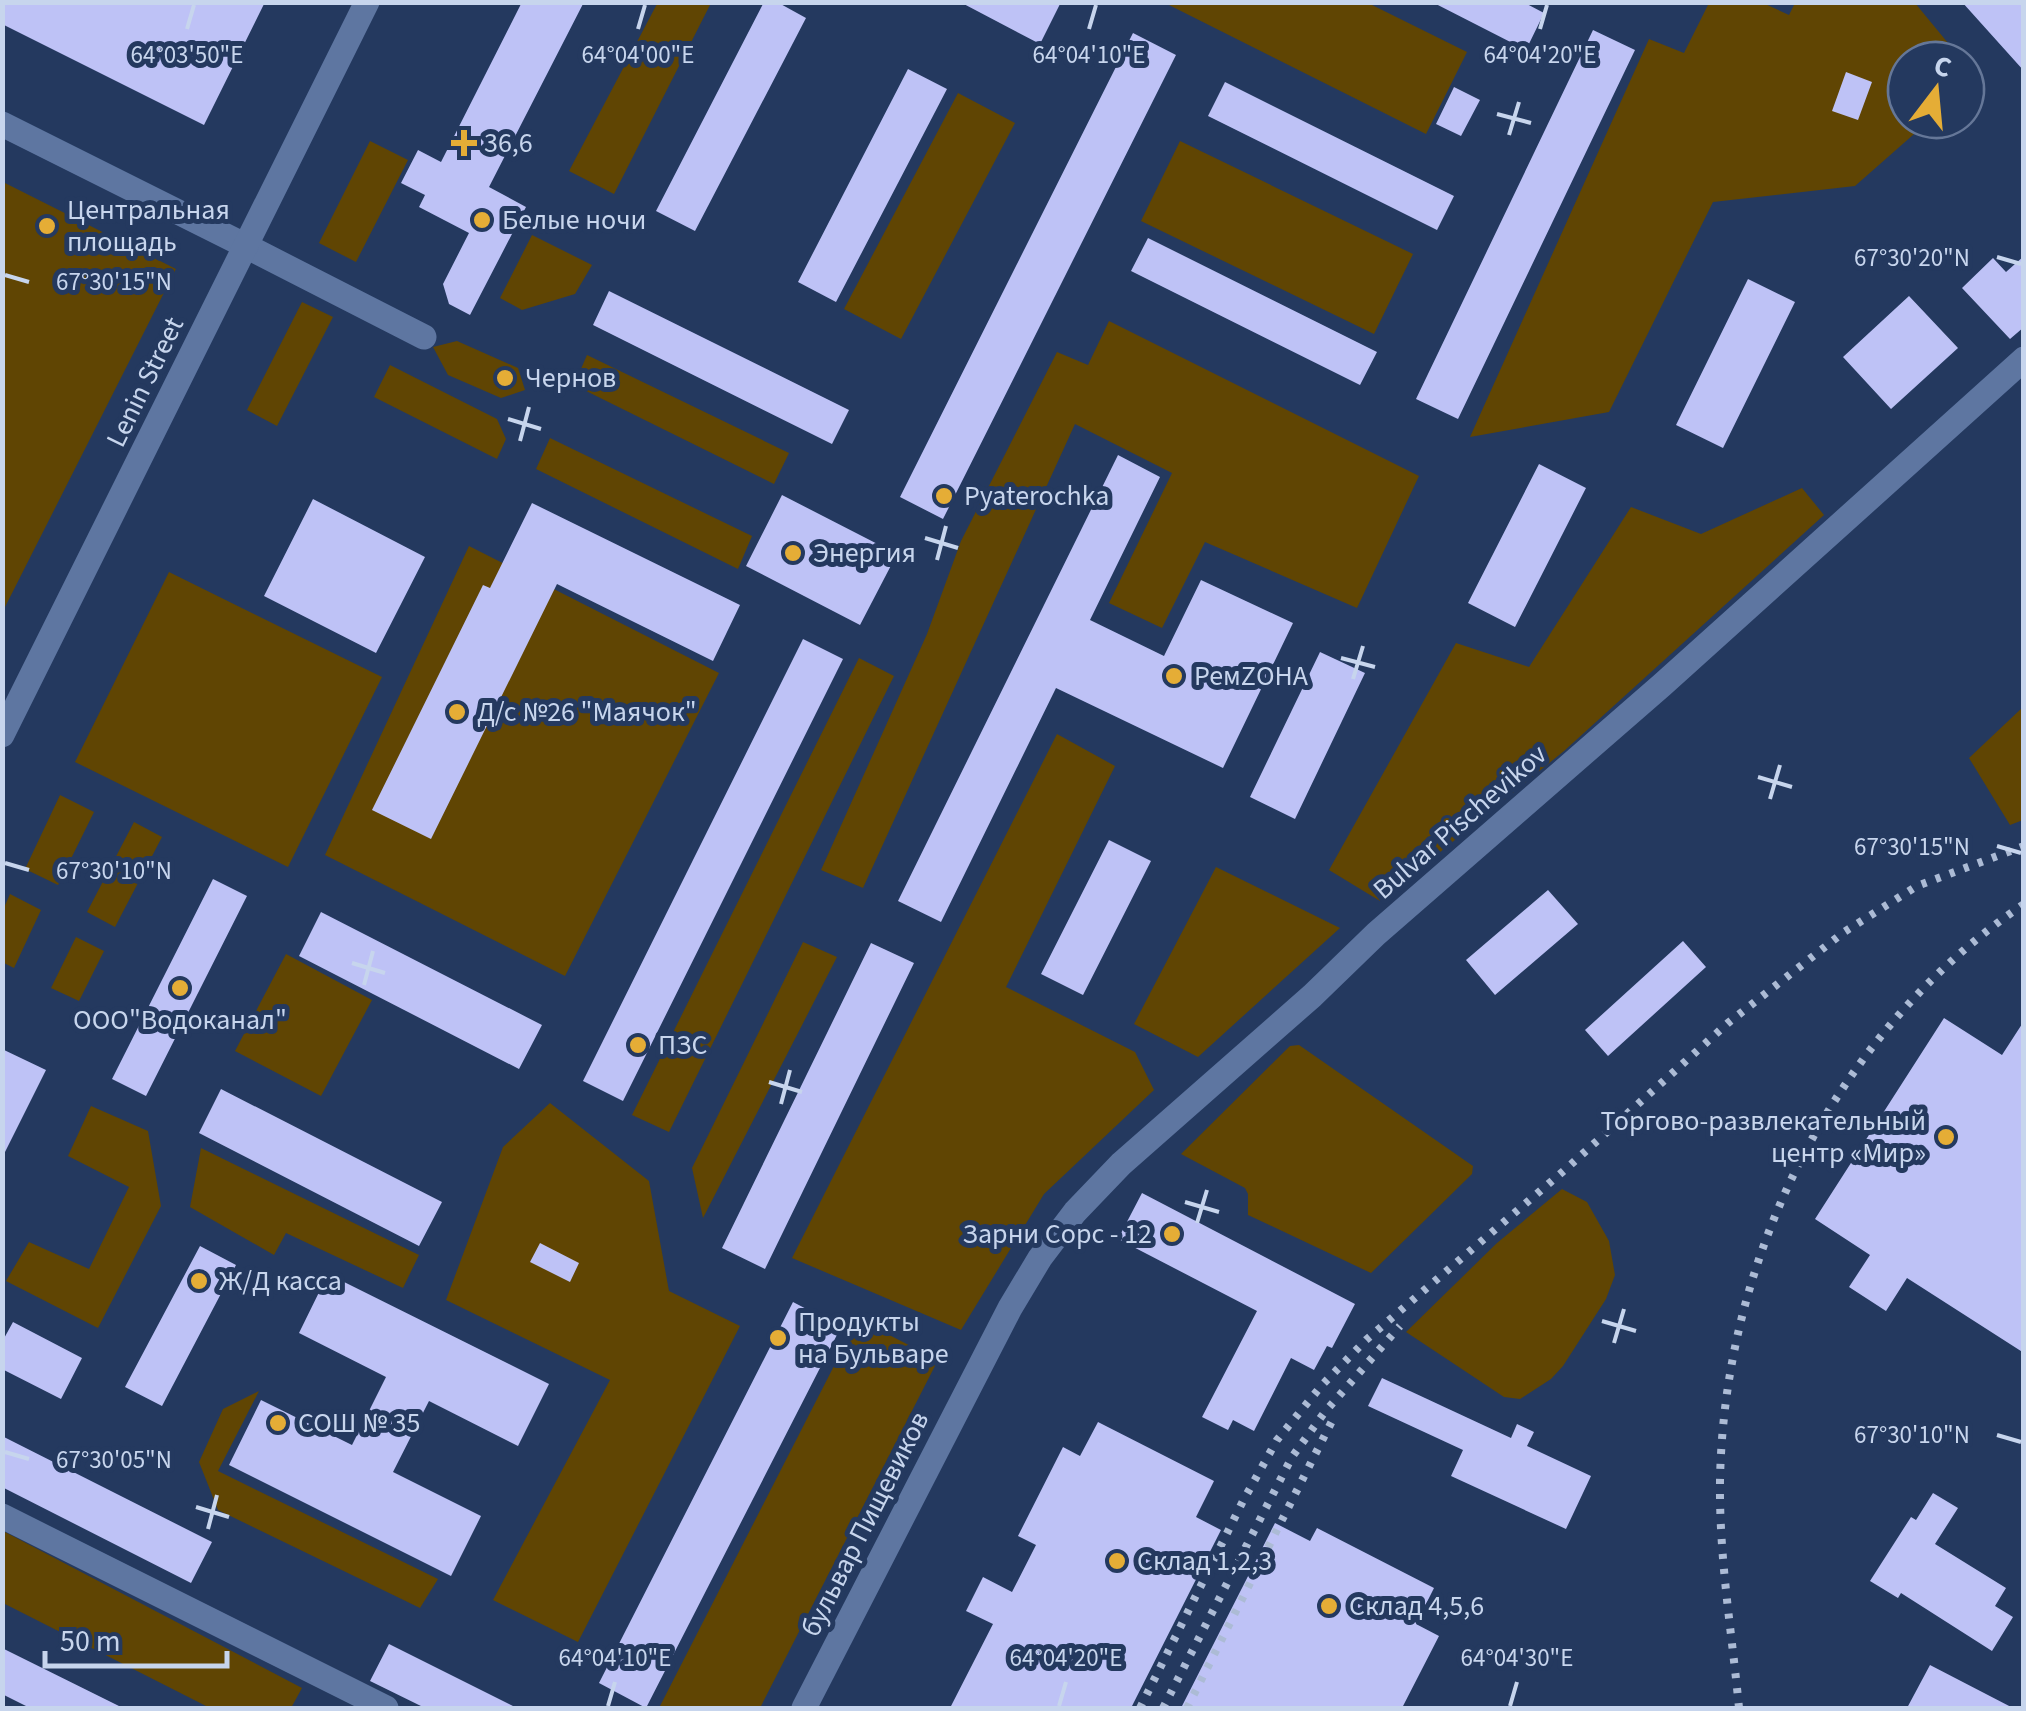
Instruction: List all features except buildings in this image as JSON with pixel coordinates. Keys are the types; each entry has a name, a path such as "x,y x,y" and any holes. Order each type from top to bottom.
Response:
{"main road":[{"name":"Lenin Street","path":"2,735 367,2"},
{"path":"2,124 424,337"},
{"name":"бульвар Пищевиков","path":"804,1708 1010,1308 1074,1212 1376,934 1575,762 2024,359"},
{"path":"2,1516 386,1708"}],"shaded area":[{"path":"658,2 711,3 614,194 569,171"},
{"path":"1165,3 1368,3 1467,52 1426,134"},
{"path":"1709,3 1763,3 1789,15 1795,3 1915,3 1946,40 1886,40 1886,140 1907,140 1855,186 1713,202 1609,412 1470,437 1649,39 1684,53"},
{"path":"958,93 1015,123 901,339 844,309"},
{"path":"370,141 408,160 356,262 319,243"},
{"path":"1180,141 1413,254 1374,334 1141,221"},
{"path":"3,182 176,269 3,611"},
{"path":"532,235 592,265 575,294 522,310 500,298"},
{"path":"302,302 333,317 277,426 247,410"},
{"path":"1109,321 1419,476 1357,608 1205,542 1162,628 1109,603 1172,473 1075,424 863,888 821,870 927,634 961,541 1057,352 1088,365"},
{"path":"457,341 518,368 525,390 501,398 448,375 433,347"},
{"path":"587,355 789,453 774,484 574,385"},
{"path":"390,365 497,419 506,439 497,459 374,397"},
{"path":"550,438 752,536 738,569 536,469"},
{"path":"1802,488 1824,515 1564,751 1380,901 1329,870 1456,643 1529,667 1631,507 1701,534"},
{"path":"469,546 719,673 565,976 325,855"},
{"path":"169,572 382,677 288,867 75,762"},
{"path":"859,658 894,676 669,1132 632,1115"},
{"path":"2023,707 2023,820 2010,825 1969,758"},
{"path":"1057,734 1115,766 1006,987 1135,1052 1154,1090 1044,1194 961,1330 792,1258"},
{"path":"60,795 94,812 58,885 25,869"},
{"path":"134,822 162,837 115,927 87,912"},
{"path":"1216,867 1340,928 1198,1057 1134,1024"},
{"path":"10,894 41,910 14,968 2,962 3,910"},
{"path":"76,937 104,951 79,1001 51,988"},
{"path":"803,942 837,957 703,1218 692,1168"},
{"path":"286,954 372,1000 321,1096 235,1051"},
{"path":"1299,1045 1473,1166 1472,1174 1371,1273 1248,1215 1245,1188 1181,1154 1290,1046"},
{"path":"550,1103 649,1181 669,1291 740,1326 578,1642 493,1600 610,1380 446,1300 503,1147"},
{"path":"91,1106 148,1131 161,1206 98,1328 6,1281 29,1242 89,1269 129,1187 68,1156"},
{"path":"201,1148 419,1255 403,1288 286,1233 274,1255 190,1207"},
{"path":"1562,1189 1587,1202 1609,1241 1615,1275 1606,1299 1563,1366 1551,1379 1520,1399 1504,1397 1406,1332 1497,1243"},
{"path":"858,1319 938,1360 760,1708 659,1708"},
{"path":"259,1391 218,1471 438,1579 420,1608 218,1510 199,1462 223,1409"},
{"path":"3,1531 302,1688 291,1708 210,1708 3,1603"}],"railway":[{"path":"1140,1708 1277,1440 1366,1340 1567,1168 1728,1023 1844,932 1917,886 2024,846"},
{"path":"1739,1708 1724,1567 1720,1481 1726,1397 1743,1314 1768,1233 1803,1156 1846,1083 1898,1016 1957,956 2024,904"},
{"path":"1163,1708 1292,1457 1324,1413 1400,1326"},
{"path":"1187,1708 1332,1421"}],"place":[{"name":"36,6","path":"464,143"},
{"name":"Белые ночи","path":"482,220"},
{"name":"Центральная площадь","path":"47,226"},
{"name":"Чернов","path":"505,378"},
{"name":"Pyaterochka","path":"944,496"},
{"name":"Энергия","path":"793,553"},
{"name":"РемZОНА","path":"1174,676"},
{"name":"Д/с №26 \"Маячок\"","path":"457,712"},
{"name":"ООО\"Водоканал\"","path":"180,988"},
{"name":"ПЗС","path":"638,1045"},
{"name":"Торгово-развлекательный центр «Мир»","path":"1946,1137"},
{"name":"Зарни Сорс - 12","path":"1172,1234"},
{"name":"Ж/Д касса","path":"199,1281"},
{"name":"Продукты на Бульваре","path":"778,1338"},
{"name":"СОШ № 35","path":"278,1423"},
{"name":"Склад 1,2,3","path":"1117,1561"},
{"name":"Склад 4,5,6","path":"1329,1606"}]}
